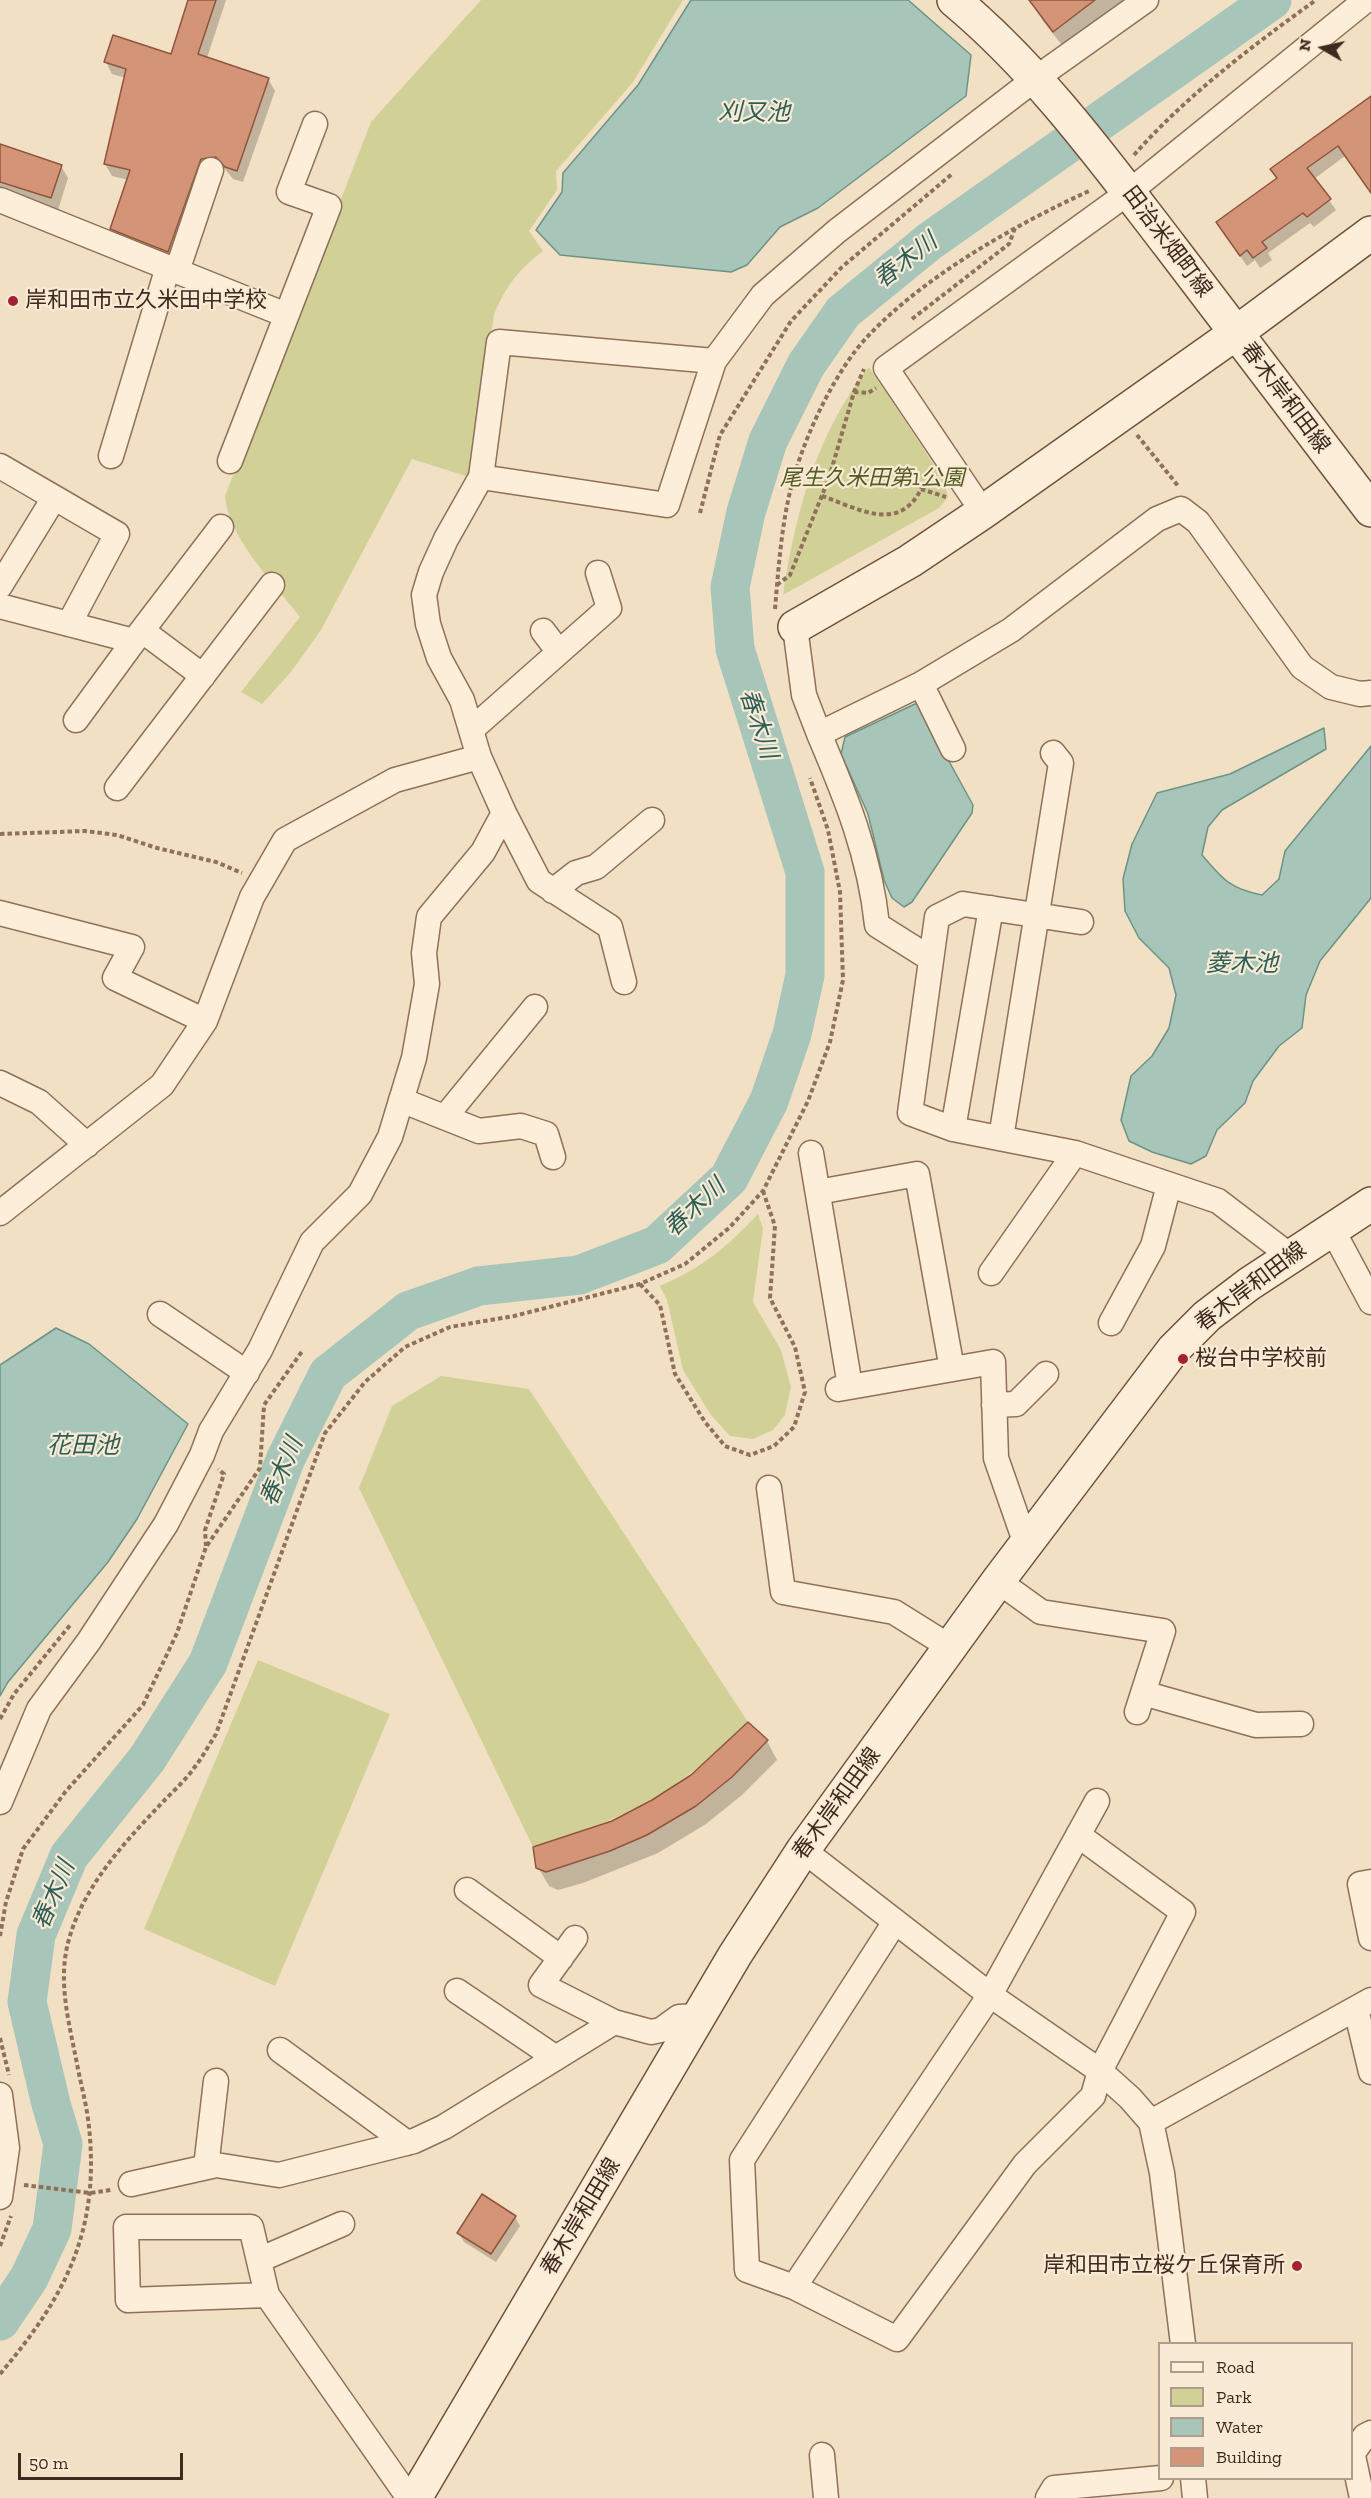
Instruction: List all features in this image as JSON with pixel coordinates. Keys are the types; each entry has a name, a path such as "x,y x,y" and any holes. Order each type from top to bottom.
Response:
{"main road":[{"path":"954,0 983,24 1035,79"},
{"name":"田治米畑町線","path":"1035,79 1098,152 1236,333"},
{"name":"春木岸和田線","path":"1371,233 1236,333 1371,510"},
{"path":"795,627 910,561 1122,415 1236,333"},
{"name":"春木岸和田線","path":"415,2498 698,2016 803,1850 998,1581 1173,1350 1208,1316 1289,1255 1371,1204"}],"street":[{"path":"481,477 667,505 714,361 763,295 837,231 1035,79 1146,0"},
{"path":"983,512 886,368 1129,192 1366,0"},
{"path":"230,462 329,206 289,192 315,124"},
{"path":"111,456 172,269 211,170"},
{"path":"0,200 286,315"},
{"path":"624,982 610,927 539,881 504,813 479,757 462,700 439,658 428,624 424,595 431,572 446,539 481,477 499,342 714,361"},
{"path":"0,466 117,534 69,624"},
{"path":"0,586 54,498"},
{"path":"819,734 921,684 1011,630 1157,519 1181,508 1198,522 1302,667 1331,687 1360,694 1371,693"},
{"path":"76,720 221,527"},
{"path":"471,730 609,608 598,573"},
{"path":"117,788 272,585"},
{"path":"0,606 69,624 139,636 203,676"},
{"path":"795,627 804,695 858,827 869,870 877,925 931,959"},
{"path":"543,631 559,652"},
{"path":"921,684 953,749"},
{"path":"1001,1138 1061,763 1053,753"},
{"path":"0,1213 162,1085 205,1021 252,897 285,840 395,780 479,757"},
{"path":"0,1802 39,1709 89,1641 166,1524 202,1455 211,1431 246,1373 312,1242 360,1194 390,1137 414,1058 427,984 424,953 429,917 483,852 504,813"},
{"path":"553,891 576,873 596,867 652,820"},
{"path":"1081,922 963,904 937,917 910,1113 953,1129 1075,1153 1218,1201 1289,1255"},
{"path":"953,1129 991,908"},
{"path":"0,913 132,947 116,978 205,1021"},
{"path":"445,1117 535,1007"},
{"path":"0,1083 39,1102 87,1145"},
{"path":"401,1100 479,1131 521,1126 546,1134 553,1157"},
{"path":"811,1153 844,1388 993,1362 996,1458 1026,1545"},
{"path":"991,1273 1075,1153"},
{"path":"818,1192 917,1174 952,1369"},
{"path":"1111,1323 1153,1246 1169,1185"},
{"path":"1332,1229 1371,1302"},
{"path":"160,1314 246,1373"},
{"path":"994,1405 1016,1404 1046,1374"},
{"path":"770,1488 783,1592 894,1612 950,1647"},
{"path":"998,1581 1041,1612 1163,1632 1140,1702 1256,1725 1301,1724"},
{"path":"794,2287 990,1995 1097,1801"},
{"path":"895,1922 742,2160 747,2270 794,2287 897,2339 1025,2164 1093,2096 1100,2071 1183,1912 1078,1836"},
{"path":"803,1850 990,1995 1100,2071 1130,2098 1151,2122 1162,2173 1183,2342"},
{"path":"1371,1882 1360,1884 1371,1938"},
{"path":"467,1890 561,1958"},
{"path":"575,1938 541,1985 614,2022 651,2032 661,2030 679,2017 698,2016"},
{"path":"457,1991 556,2058"},
{"path":"1151,2122 1364,2005 1371,2072"},
{"path":"130,2184 216,2165 279,2175 407,2143 444,2127 614,2022"},
{"path":"279,2050 407,2143"},
{"path":"206,2167 216,2081"},
{"path":"0,2095 7,2148 0,2197"},
{"path":"258,2260 342,2224"},
{"path":"267,2295 128,2300 126,2227 251,2227 267,2295 409,2498"},
{"path":"1353,2452 1365,2436 1371,2433"},
{"path":"822,2455 826,2498"},
{"path":"1353,2458 1362,2498"},
{"path":"1048,2498 1054,2488 1158,2478"},
{"path":"1193,2480 1196,2498"}],"path":[{"path":"700,513 720,435 791,321 842,267 958,169"},
{"path":"1122,415 1180,489 1181,508"},
{"path":"822,496 873,514 887,516 907,508 921,489 983,512"},
{"path":"0,834 85,831 117,835 157,849 216,862 261,880"},
{"path":"0,2374 47,2314 70,2271 84,2233 90,2193 89,2125 65,2003 63,1974 69,1938 82,1905 102,1872 132,1835 194,1769 216,1734 326,1433 365,1382 405,1347 450,1327 514,1316 640,1284 685,1264 729,1228 763,1191 808,1101 830,1042 843,980"},
{"path":"640,1284 660,1305 675,1374 705,1422 725,1446 750,1455 774,1446 794,1426 805,1392 795,1347 770,1298 775,1226 763,1191"},
{"path":"0,1936 6,1902 23,1849 66,1791 143,1705 177,1633 206,1547 260,1468 264,1405 303,1350"},
{"path":"0,1719 14,1694 73,1620"},
{"path":"25,2185 90,2193"}],"green space":[{"path":"481,0 683,0 633,82 556,171 557,190 529,231 543,251 514,279 494,315 469,477 412,459 321,630 291,672 262,704 241,692 300,617 243,544 228,512 225,496 371,122"},
{"name":"尾生久米田第1公園","path":"869,367 944,480 948,497 939,508 783,595 794,534 811,475 835,419"},
{"path":"758,1214 763,1228 753,1302 781,1350 791,1387 785,1415 773,1430 753,1439 730,1436 711,1415 683,1370 667,1300 660,1286 689,1272 713,1256 736,1237"},
{"path":"441,1376 529,1389 748,1722 699,1767 650,1800 596,1826 533,1847 359,1488 392,1406"},
{"path":"258,1660 390,1714 275,1986 144,1929"}],"water":[{"name":"刈又池","path":"691,0 908,0 971,55 966,96 818,208 780,227 747,265 731,272 560,255 536,230 562,192 563,173 638,85"},
{"path":"917,703 973,805 972,813 912,902 904,907 892,898 884,880 868,814 841,754 845,737"},
{"name":"菱木池","path":"1324,728 1326,749 1222,810 1208,827 1202,855 1228,882 1242,890 1262,895 1279,879 1285,851 1371,746 1371,898 1320,961 1306,995 1302,1028 1279,1046 1253,1081 1245,1103 1217,1130 1206,1156 1191,1164 1152,1152 1129,1141 1121,1120 1131,1076 1152,1056 1169,1028 1176,995 1169,968 1139,938 1125,911 1123,879 1132,844 1157,793 1230,774"},
{"name":"花田池","path":"56,1328 89,1344 188,1424 137,1519 108,1562 8,1682 0,1696 0,1365"}],"building":[{"path":"188,0 216,0 198,54 269,78 237,171 225,167 216,157 201,159 168,252 110,229 130,170 104,164 126,69 104,62 113,35 171,54"},
{"path":"1029,0 1095,0 1053,32"},
{"path":"1371,96 1371,193 1338,146 1307,168 1331,199 1307,217 1303,213 1262,242 1267,248 1253,258 1247,250 1240,256 1216,222 1277,178 1270,169"},
{"path":"0,144 62,165 51,198 0,182"},
{"path":"748,1722 768,1740 732,1777 696,1806 647,1835 610,1851 546,1872 536,1868 533,1847 612,1821 652,1800 691,1775"},
{"path":"482,2194 516,2216 491,2254 457,2233"}],"waterway":[{"name":"春木川","path":"0,2321 29,2278 52,2229 63,2144 51,2104 27,2002 36,1935 69,1856 147,1759 208,1663 286,1458 328,1374 408,1311 479,1286 579,1275 657,1245 729,1178 769,1101 792,1034 805,975 805,872 735,649 730,587 746,512 768,441 806,365 843,312 930,241 1272,0"}],"place":[{"name":"岸和田市立久米田中学校","path":"13,301"},
{"name":"桜台中学校前","path":"1183,1359"},
{"name":"岸和田市立桜ケ丘保育所","path":"1297,2266"}]}
